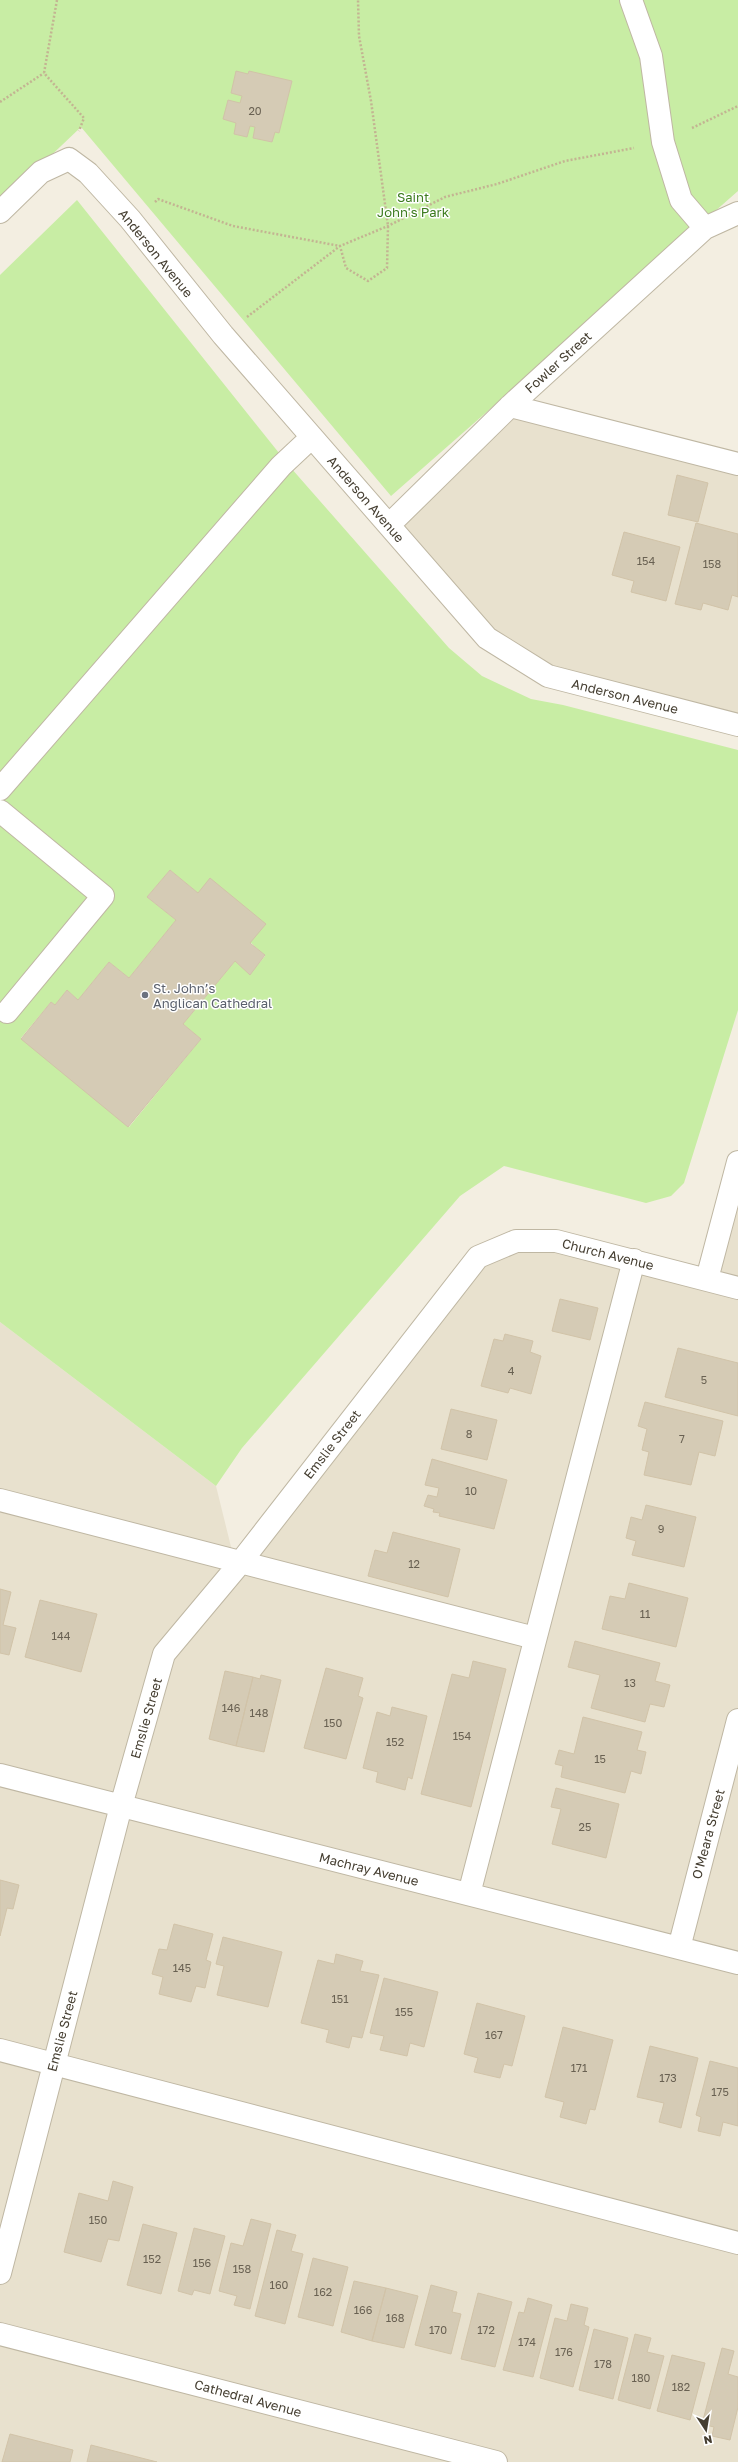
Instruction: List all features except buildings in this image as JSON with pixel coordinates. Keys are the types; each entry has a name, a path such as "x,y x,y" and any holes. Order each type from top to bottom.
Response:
{"street":[{"path":"631,0 651,56 664,142 681,200 705,228"},
{"path":"0,212 41,172 69,160"},
{"name":"Anderson Avenue","path":"69,160 88,173 130,219 223,336 487,638 548,676 738,725"},
{"name":"Fowler Street","path":"389,525 510,406 705,228 738,213"},
{"path":"510,406 738,464"},
{"path":"0,789 281,466 312,437"},
{"path":"0,811 103,896 7,1012"},
{"path":"707,1279 738,1162"},
{"name":"Church Avenue","path":"478,1257 516,1241 556,1241 738,1288"},
{"name":"Emslie Street","path":"0,2273 121,1806 164,1654 241,1561 478,1257"},
{"path":"469,1894 634,1260"},
{"path":"0,1500 535,1638"},
{"name":"O'Meara Street","path":"679,1948 738,1720"},
{"name":"Machray Avenue","path":"0,1775 738,1963"},
{"path":"0,2050 738,2243"},
{"name":"Cathedral Avenue","path":"0,2334 496,2462"}],"path":[{"path":"0,102 44,73 57,0"},
{"path":"340,246 346,268 368,282 387,268 388,226 372,101 359,36 358,0"},
{"path":"44,73 84,118 69,160"},
{"path":"223,336 340,246 388,226 446,198 497,184 565,161 664,142 737,107"},
{"path":"130,219 158,200 233,226 340,246"}],"shaded area":[{"path":"510,406 738,466 738,725 548,676 487,638 389,525"},
{"path":"738,1162 738,2462 0,2462 0,1322 216,1486 236,1567 478,1257 516,1241 707,1279"}],"green space":[{"name":"Saint John's Park","path":"0,0 738,0 738,191 391,496 81,127 0,204"},
{"path":"77,200 291,468 449,648 482,676 531,699 563,705 738,750 738,1010 684,1183 671,1196 646,1203 504,1166 460,1196 242,1448 216,1486 0,1322 0,275","holes":["170,870 198,893 265,956 250,974 235,961 183,1024 201,1039 129,1127 21,1038 51,1002 55,1005 67,990 78,1000 109,962 129,978 176,920 147,897"]}],"place":[{"name":"St. John’s Anglican Cathedral","path":"145,995"}]}
